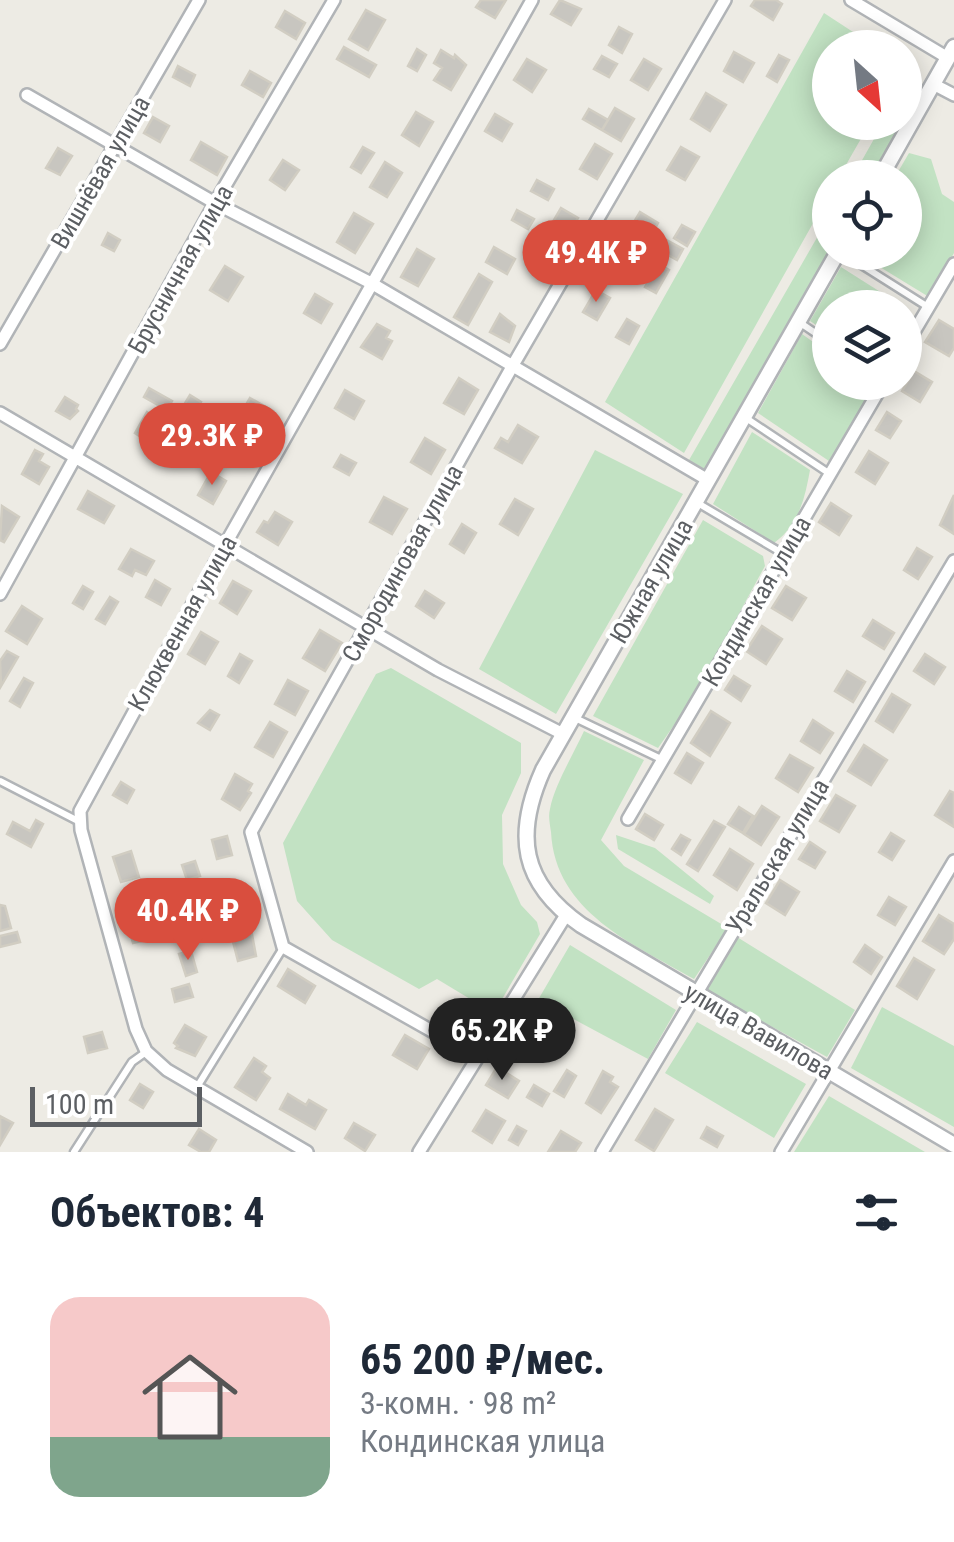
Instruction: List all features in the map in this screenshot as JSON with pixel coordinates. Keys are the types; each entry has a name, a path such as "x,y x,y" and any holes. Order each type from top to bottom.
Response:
{"street":[{"name":"Вишнёвая улица","path":"0,344 199,0"},
{"name":"Брусничная улица","path":"0,594 215,203 334,0"},
{"name":"Клюквенная улица","path":"80,822 82,802 532,0"},
{"name":"Смородиновая улица","path":"283,947 250,832 513,365 725,0"},
{"path":"851,0 951,53 890,160"},
{"path":"933,84 954,95"},
{"path":"27,95 215,203 371,283 708,480"},
{"path":"922,317 954,264"},
{"name":"Южная улица","path":"566,914 538,882 526,842 528,809 534,791 572,717 829,270"},
{"name":"Кондинская улица","path":"628,819 873,400"},
{"path":"0,412 438,670 563,734"},
{"name":"Уральская улица","path":"602,1152 954,562"},
{"path":"80,822 136,1029 146,1051 167,1070 307,1152"},
{"path":"781,1152 954,860"},
{"path":"419,1152 566,914"},
{"name":"улица Вавилова","path":"566,914 694,995 954,1146"},
{"path":"283,947 476,1056"}],"lane":[{"path":"869,270 928,307"},
{"path":"799,322 812,331"},
{"path":"745,417 830,474"},
{"path":"696,502 783,554"},
{"path":"572,717 662,760"},
{"path":"0,781 80,822"},
{"path":"197,1088 283,947"},
{"path":"74,1152 132,1062 146,1051"}],"green space":[{"path":"824,13 850,30 814,30"},
{"path":"812,34 812,140 860,140 849,160 812,160 812,225 684,453 605,402"},
{"path":"873,140 894,140 882,160 862,160"},
{"path":"909,153 931,159 942,194 954,202 954,253 929,297 885,270 922,270 922,160 905,160"},
{"path":"812,246 812,270 820,270 706,470 689,460"},
{"path":"839,270 846,270 877,290 828,290"},
{"path":"802,334 812,341 812,400 867,400 829,461 758,413"},
{"path":"752,432 810,470 795,519 774,543 713,504"},
{"path":"595,450 683,494 556,714 479,669"},
{"path":"703,520 763,556 765,566 693,698 658,748 593,716"},
{"path":"391,668 521,743 521,773 502,815 503,864 521,905 537,922 540,934 498,1006 490,1011 437,979 419,989 332,940 297,901 283,843 376,674"},
{"path":"584,731 644,760 601,840 624,866 728,928 694,979 601,922 566,884 556,860 550,809"},
{"path":"616,835 655,848 714,896 710,904 618,849"},
{"path":"737,937 855,1010 827,1057 705,990"},
{"path":"570,945 676,1010 648,1059 538,1000"},
{"path":"882,1007 954,1046 954,1127 851,1068"},
{"path":"697,1022 806,1084 774,1138 665,1073"},
{"path":"829,1096 925,1152 794,1152"}],"building":[{"path":"481,0 506,0 495,18 476,7"},
{"path":"560,0 581,9 571,25 551,14"},
{"path":"755,0 776,0 782,4 773,20 751,6"},
{"path":"366,10 385,20 368,50 349,39"},
{"path":"285,11 305,23 296,39 276,27"},
{"path":"619,27 632,34 622,53 609,45"},
{"path":"344,47 376,65 369,77 337,59"},
{"path":"417,49 426,55 417,71 408,66"},
{"path":"441,50 466,65 451,90 434,80 442,68 434,63"},
{"path":"734,52 754,63 743,82 724,71"},
{"path":"779,55 789,60 777,82 767,76"},
{"path":"602,56 617,64 609,77 594,69"},
{"path":"527,59 546,70 532,92 514,80"},
{"path":"644,59 661,69 648,90 631,80"},
{"path":"178,66 195,75 190,86 173,77"},
{"path":"250,71 271,83 263,97 242,85"},
{"path":"706,93 726,105 710,131 691,119"},
{"path":"615,108 634,119 621,141 602,130"},
{"path":"589,109 608,120 602,130 583,119"},
{"path":"416,112 433,122 419,146 402,135"},
{"path":"495,114 512,124 502,141 485,131"},
{"path":"153,117 169,126 160,142 144,133"},
{"path":"201,142 227,157 217,175 191,160"},
{"path":"595,144 612,154 597,179 580,169"},
{"path":"363,147 374,153 361,173 351,167"},
{"path":"681,147 699,157 685,180 667,170"},
{"path":"58,148 72,156 60,175 46,168"},
{"path":"283,160 299,170 285,190 270,180"},
{"path":"385,162 402,173 387,197 370,187"},
{"path":"537,180 554,189 548,200 531,191"},
{"path":"561,208 578,218 564,242 547,232"},
{"path":"517,210 534,219 528,229 512,220"},
{"path":"640,212 658,223 653,232 634,222"},
{"path":"354,213 373,224 355,253 337,242"},
{"path":"682,225 695,232 687,246 674,238"},
{"path":"108,233 120,240 114,251 102,245"},
{"path":"661,237 683,249 677,260 656,248"},
{"path":"623,246 645,258 632,280 607,266"},
{"path":"494,247 515,259 507,274 486,262"},
{"path":"417,249 434,259 418,286 401,277"},
{"path":"659,264 669,270 656,293 645,287"},
{"path":"225,266 243,277 228,301 210,290"},
{"path":"479,274 492,282 468,325 454,317"},
{"path":"596,290 610,298 597,320 583,312"},
{"path":"315,294 332,304 321,323 304,313"},
{"path":"500,314 515,326 509,342 490,332"},
{"path":"627,319 639,326 629,344 616,337"},
{"path":"939,320 954,329 954,348 949,356 925,342"},
{"path":"377,324 390,331 386,338 392,341 382,359 361,347"},
{"path":"922,376 932,382 922,399"},
{"path":"459,378 478,390 464,414 444,403"},
{"path":"149,388 172,401 167,410 144,397"},
{"path":"345,390 364,401 354,419 335,408"},
{"path":"190,395 201,402 188,424 173,415"},
{"path":"65,397 78,405 70,419 56,411"},
{"path":"250,398 273,411 259,435 236,422"},
{"path":"147,412 160,420 147,441 135,433"},
{"path":"887,412 901,421 890,438 876,430"},
{"path":"518,425 538,437 522,463 495,448 501,438 508,442"},
{"path":"425,438 445,450 431,474 411,462"},
{"path":"35,450 43,454 39,461 49,467 39,484 22,474"},
{"path":"869,451 888,463 875,484 856,472"},
{"path":"341,455 356,463 349,475 334,467"},
{"path":"211,472 226,481 213,504 198,495"},
{"path":"88,491 114,506 104,523 78,509"},
{"path":"954,495 954,534 940,525"},
{"path":"384,497 407,509 392,534 370,522"},
{"path":"515,499 533,509 518,535 500,524"},
{"path":"831,503 851,516 839,535 819,522"},
{"path":"2,506 19,517 4,542 0,540"},
{"path":"275,512 292,522 278,545 257,532"},
{"path":"462,524 476,533 464,553 450,544"},
{"path":"917,548 932,557 918,579 904,570"},
{"path":"131,549 154,561 146,575 135,570 132,576 119,569"},
{"path":"155,580 170,589 161,605 146,597"},
{"path":"233,581 251,591 237,614 220,603"},
{"path":"83,586 93,592 83,609 73,603"},
{"path":"786,586 806,598 792,620 772,608"},
{"path":"425,591 444,603 434,618 416,606"},
{"path":"110,597 118,602 105,624 96,619"},
{"path":"22,606 42,619 27,644 6,631"},
{"path":"873,620 894,633 884,649 863,636"},
{"path":"762,626 782,639 766,664 746,651"},
{"path":"320,630 342,643 325,671 303,658"},
{"path":"201,632 218,642 205,664 188,654"},
{"path":"7,651 18,657 1,686 0,661"},
{"path":"240,654 252,661 239,683 228,676"},
{"path":"925,654 945,667 934,684 914,671"},
{"path":"847,671 865,682 853,702 835,691"},
{"path":"734,676 750,686 741,701 725,690"},
{"path":"24,678 33,683 20,707 10,701"},
{"path":"288,680 308,691 295,715 275,704"},
{"path":"892,694 910,705 893,732 876,721"},
{"path":"210,710 219,715 210,730 198,723"},
{"path":"711,711 730,723 710,756 691,743"},
{"path":"813,720 833,733 820,753 801,741"},
{"path":"270,722 287,732 273,757 255,747"},
{"path":"864,745 887,760 871,785 848,771"},
{"path":"687,753 703,763 691,783 675,773"},
{"path":"790,755 813,768 798,792 776,778"},
{"path":"235,774 252,784 240,810 222,799"},
{"path":"121,782 134,790 127,803 113,795"},
{"path":"950,791 954,793 954,827 935,815"},
{"path":"836,795 855,806 839,832 820,821"},
{"path":"762,806 779,817 761,845 744,834"},
{"path":"739,807 753,816 743,833 728,824"},
{"path":"645,814 663,825 654,840 636,829"},
{"path":"36,820 43,824 31,847 7,834 13,822 30,831"},
{"path":"714,821 725,827 698,871 687,864"},
{"path":"891,833 904,841 892,860 879,852"},
{"path":"681,835 690,840 681,855 672,849"},
{"path":"227,836 232,855 217,859 212,840"},
{"path":"810,842 825,852 815,868 799,859"},
{"path":"730,849 753,864 737,890 714,875"},
{"path":"131,851 139,877 121,882 113,857"},
{"path":"195,861 200,876 187,880 182,865"},
{"path":"780,880 799,892 785,915 766,903"},
{"path":"245,884 251,905 235,910 228,889"},
{"path":"175,887 179,901 169,904 165,890"},
{"path":"889,897 906,907 895,925 878,915"},
{"path":"0,905 5,906 11,928 0,931"},
{"path":"141,907 150,939 133,943 124,911"},
{"path":"939,915 954,924 954,939 944,954 923,941"},
{"path":"251,929 256,956 238,961 231,934"},
{"path":"17,932 20,942 0,947 0,936"},
{"path":"865,945 882,957 871,974 854,962"},
{"path":"191,951 197,972 186,976 179,954"},
{"path":"914,958 934,970 917,999 897,986"},
{"path":"288,969 315,986 305,1003 278,986"},
{"path":"189,984 193,997 175,1002 172,989"},
{"path":"185,1025 206,1037 195,1056 176,1048 174,1043"},
{"path":"526,1031 544,1043 536,1056 517,1045"},
{"path":"102,1032 107,1048 88,1053 84,1037"},
{"path":"405,1035 429,1049 417,1069 393,1055"},
{"path":"254,1058 266,1066 262,1072 270,1078 256,1100 235,1087"},
{"path":"497,1067 519,1081 508,1098 486,1085"},
{"path":"567,1070 576,1076 564,1097 554,1091"},
{"path":"603,1071 613,1077 610,1082 618,1087 601,1113 586,1103"},
{"path":"140,1084 153,1092 143,1108 130,1100"},
{"path":"534,1085 549,1094 542,1106 527,1097"},
{"path":"288,1094 306,1105 309,1100 326,1110 315,1129 280,1109"},
{"path":"655,1109 673,1120 654,1151 636,1140"},
{"path":"486,1110 505,1121 492,1143 473,1131"},
{"path":"0,1116 13,1123 0,1145"},
{"path":"354,1123 375,1135 365,1151 345,1138"},
{"path":"517,1126 526,1131 518,1145 509,1140"},
{"path":"707,1127 723,1136 717,1147 701,1138"},
{"path":"199,1129 216,1140 209,1152 189,1145"},
{"path":"561,1131 581,1143 575,1152 548,1152"}]}
